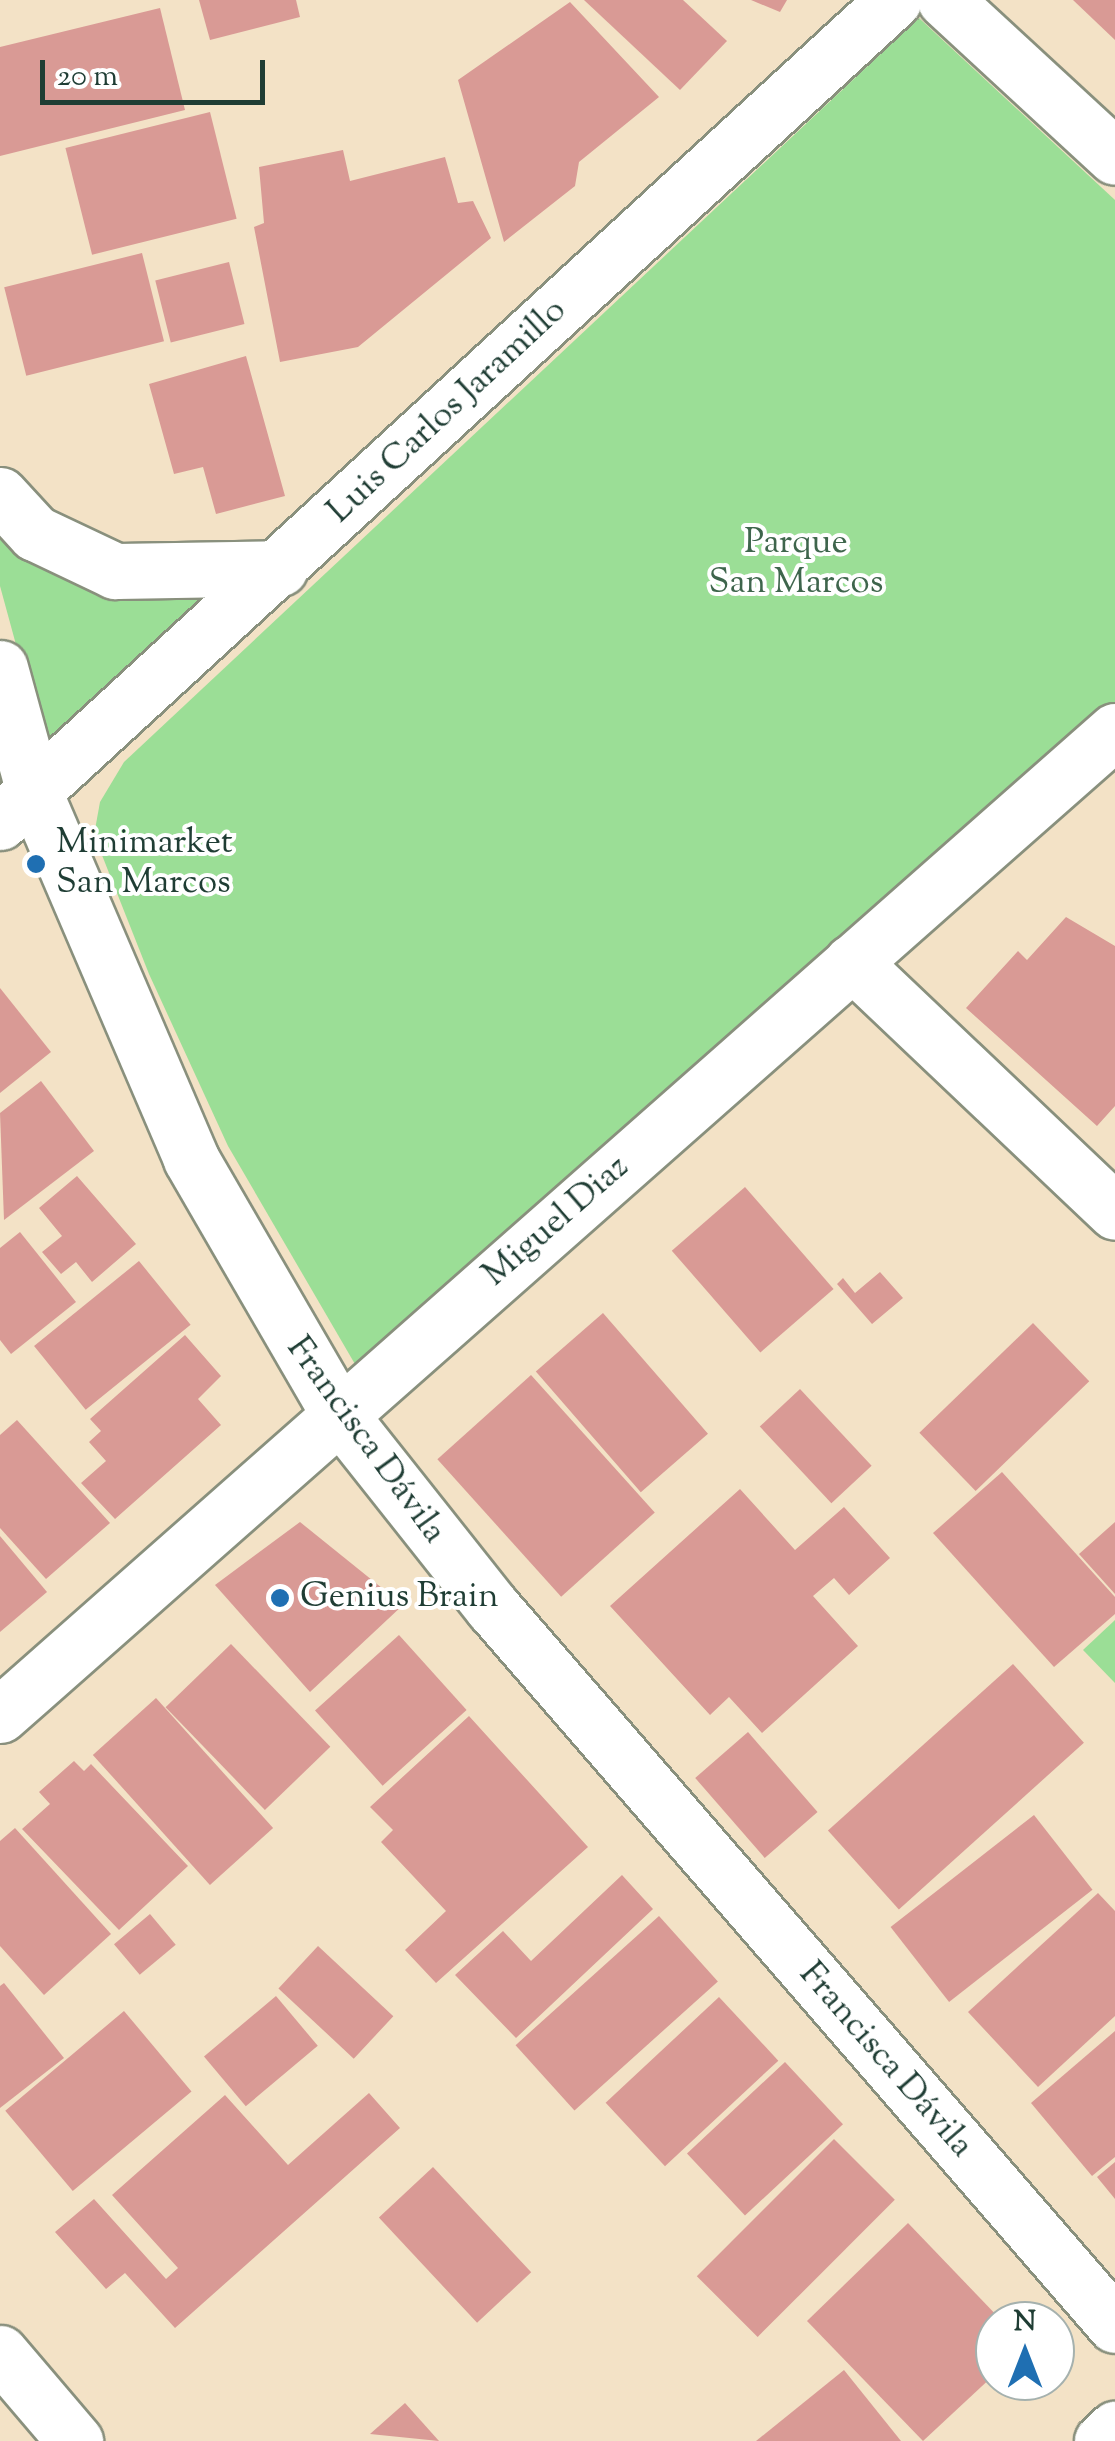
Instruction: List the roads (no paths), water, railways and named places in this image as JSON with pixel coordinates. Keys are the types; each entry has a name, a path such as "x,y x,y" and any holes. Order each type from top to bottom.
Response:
{"street":[{"name":"Luis Carlos Jaramillo","path":"17,807 894,0"},
{"path":"945,0 1115,157"},
{"path":"0,495 35,533 115,572 280,568"},
{"name":"Francisca Dávila","path":"0,668 17,807 191,1158 339,1414 493,1608 1115,2325"},
{"name":"Miguel Diaz","path":"0,1715 1115,731"},
{"path":"852,962 1115,1212"},
{"path":"0,2352 75,2441"},
{"path":"1102,2441 1115,2429"}],"place":[{"name":"Minimarket San Marcos","path":"36,864"},
{"name":"Genius Brain","path":"280,1598"}],"park label":[{"name":"Parque San Marcos","path":"796,564"}]}
